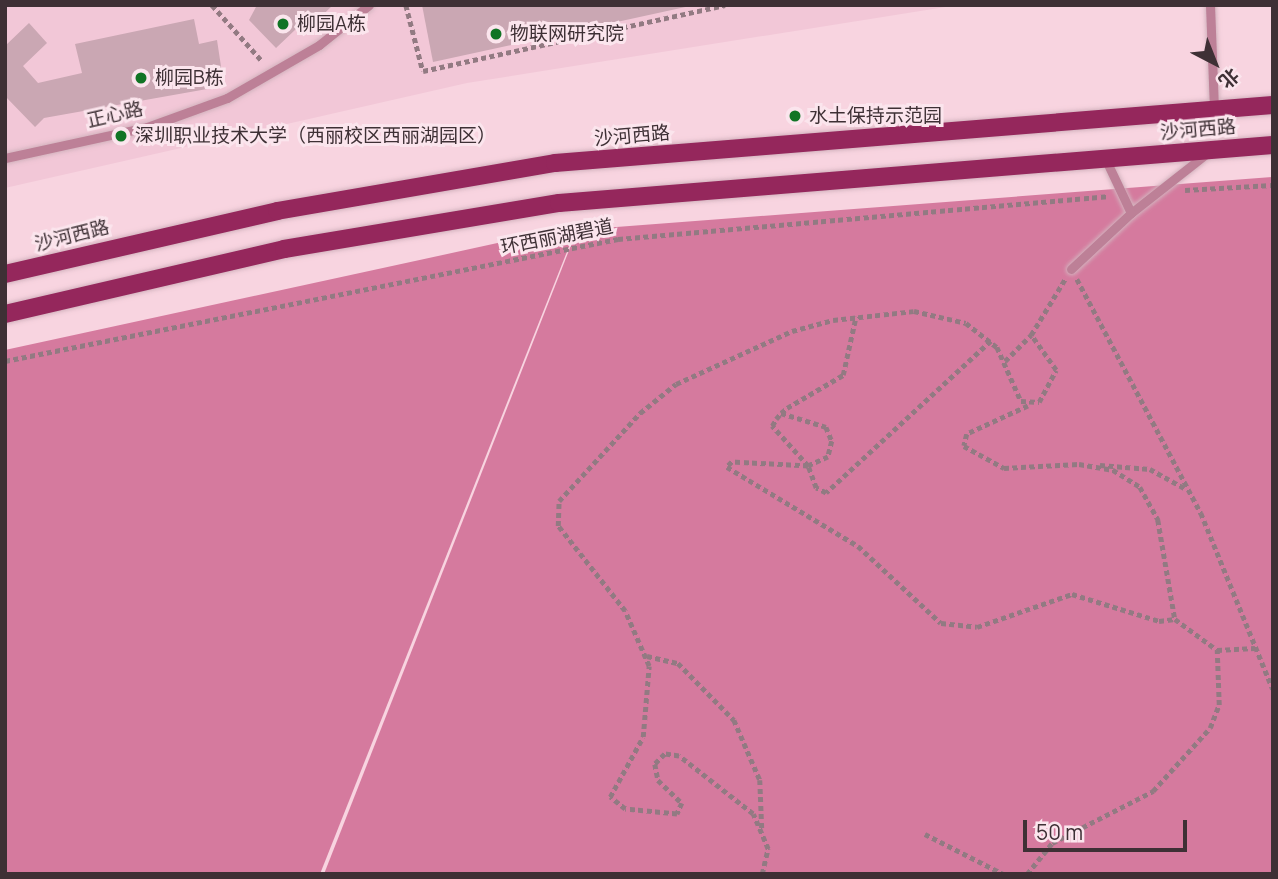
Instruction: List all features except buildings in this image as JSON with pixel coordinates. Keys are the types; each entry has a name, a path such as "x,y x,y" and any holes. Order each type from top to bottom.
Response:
{"main road":[{"name":"沙河西路","path":"5,274 277,211 555,163 1273,105"},
{"name":"沙河西路","path":"5,314 284,249 559,203 1273,145"}],"lane":[{"name":"正心路","path":"5,158 147,127 274,74 369,5"},
{"path":"1210,5 1214,110"},
{"path":"1071,269 1131,213 1165,191 1211,149"},
{"path":"1105,158 1131,213"}],"path":[{"path":"212,5 274,74"},
{"path":"406,5 423,71 725,5"},
{"path":"1165,191 1273,185"},
{"name":"环西丽湖碧道","path":"5,361 618,239 1122,194"},
{"path":"1005,361 1031,335 1071,269"},
{"path":"1071,269 1192,496 1273,689"},
{"path":"762,830 723,787 671,754 657,759 655,772 682,803 677,814 625,809 610,797 643,737 647,656 625,611 558,526 559,501 676,383 792,331 856,316 914,311 948,316 991,341 1005,361 1028,406"},
{"path":"856,316 844,375 781,413 772,430 808,466 820,493 834,489 991,341"},
{"path":"1031,335 1056,370 1045,395 1028,406 967,434 964,446 1004,468 1094,466 1164,473 1192,496"},
{"path":"781,413 812,418 829,431 830,454 808,466 732,462 727,467 858,546 941,623 977,627 1072,594 1159,621 1175,619"},
{"path":"1094,466 1127,477 1152,504 1175,619 1217,650 1255,649"},
{"path":"1027,874 1052,843 1153,791 1205,734 1219,705 1217,650"},
{"path":"647,656 678,663 734,720 760,780 762,830 768,849 762,874"},
{"path":"925,834 1000,873"}],"shaded area":[{"name":"深圳职业技术大学（西丽校区西丽湖园区）","path":"5,5 958,5 467,83 5,188"},
{"path":"1273,177 1273,874 324,874 577,230"},
{"path":"567,228 576,229 320,874 5,874 5,350"}],"place":[{"name":"柳园A栋","path":"283,24"},
{"name":"物联网研究院","path":"496,34"},
{"name":"柳园B栋","path":"141,78"},
{"name":"水土保持示范园","path":"795,116"},
{"name":"深圳职业技术大学（西丽校区西丽湖园区）","path":"121,136"}]}
